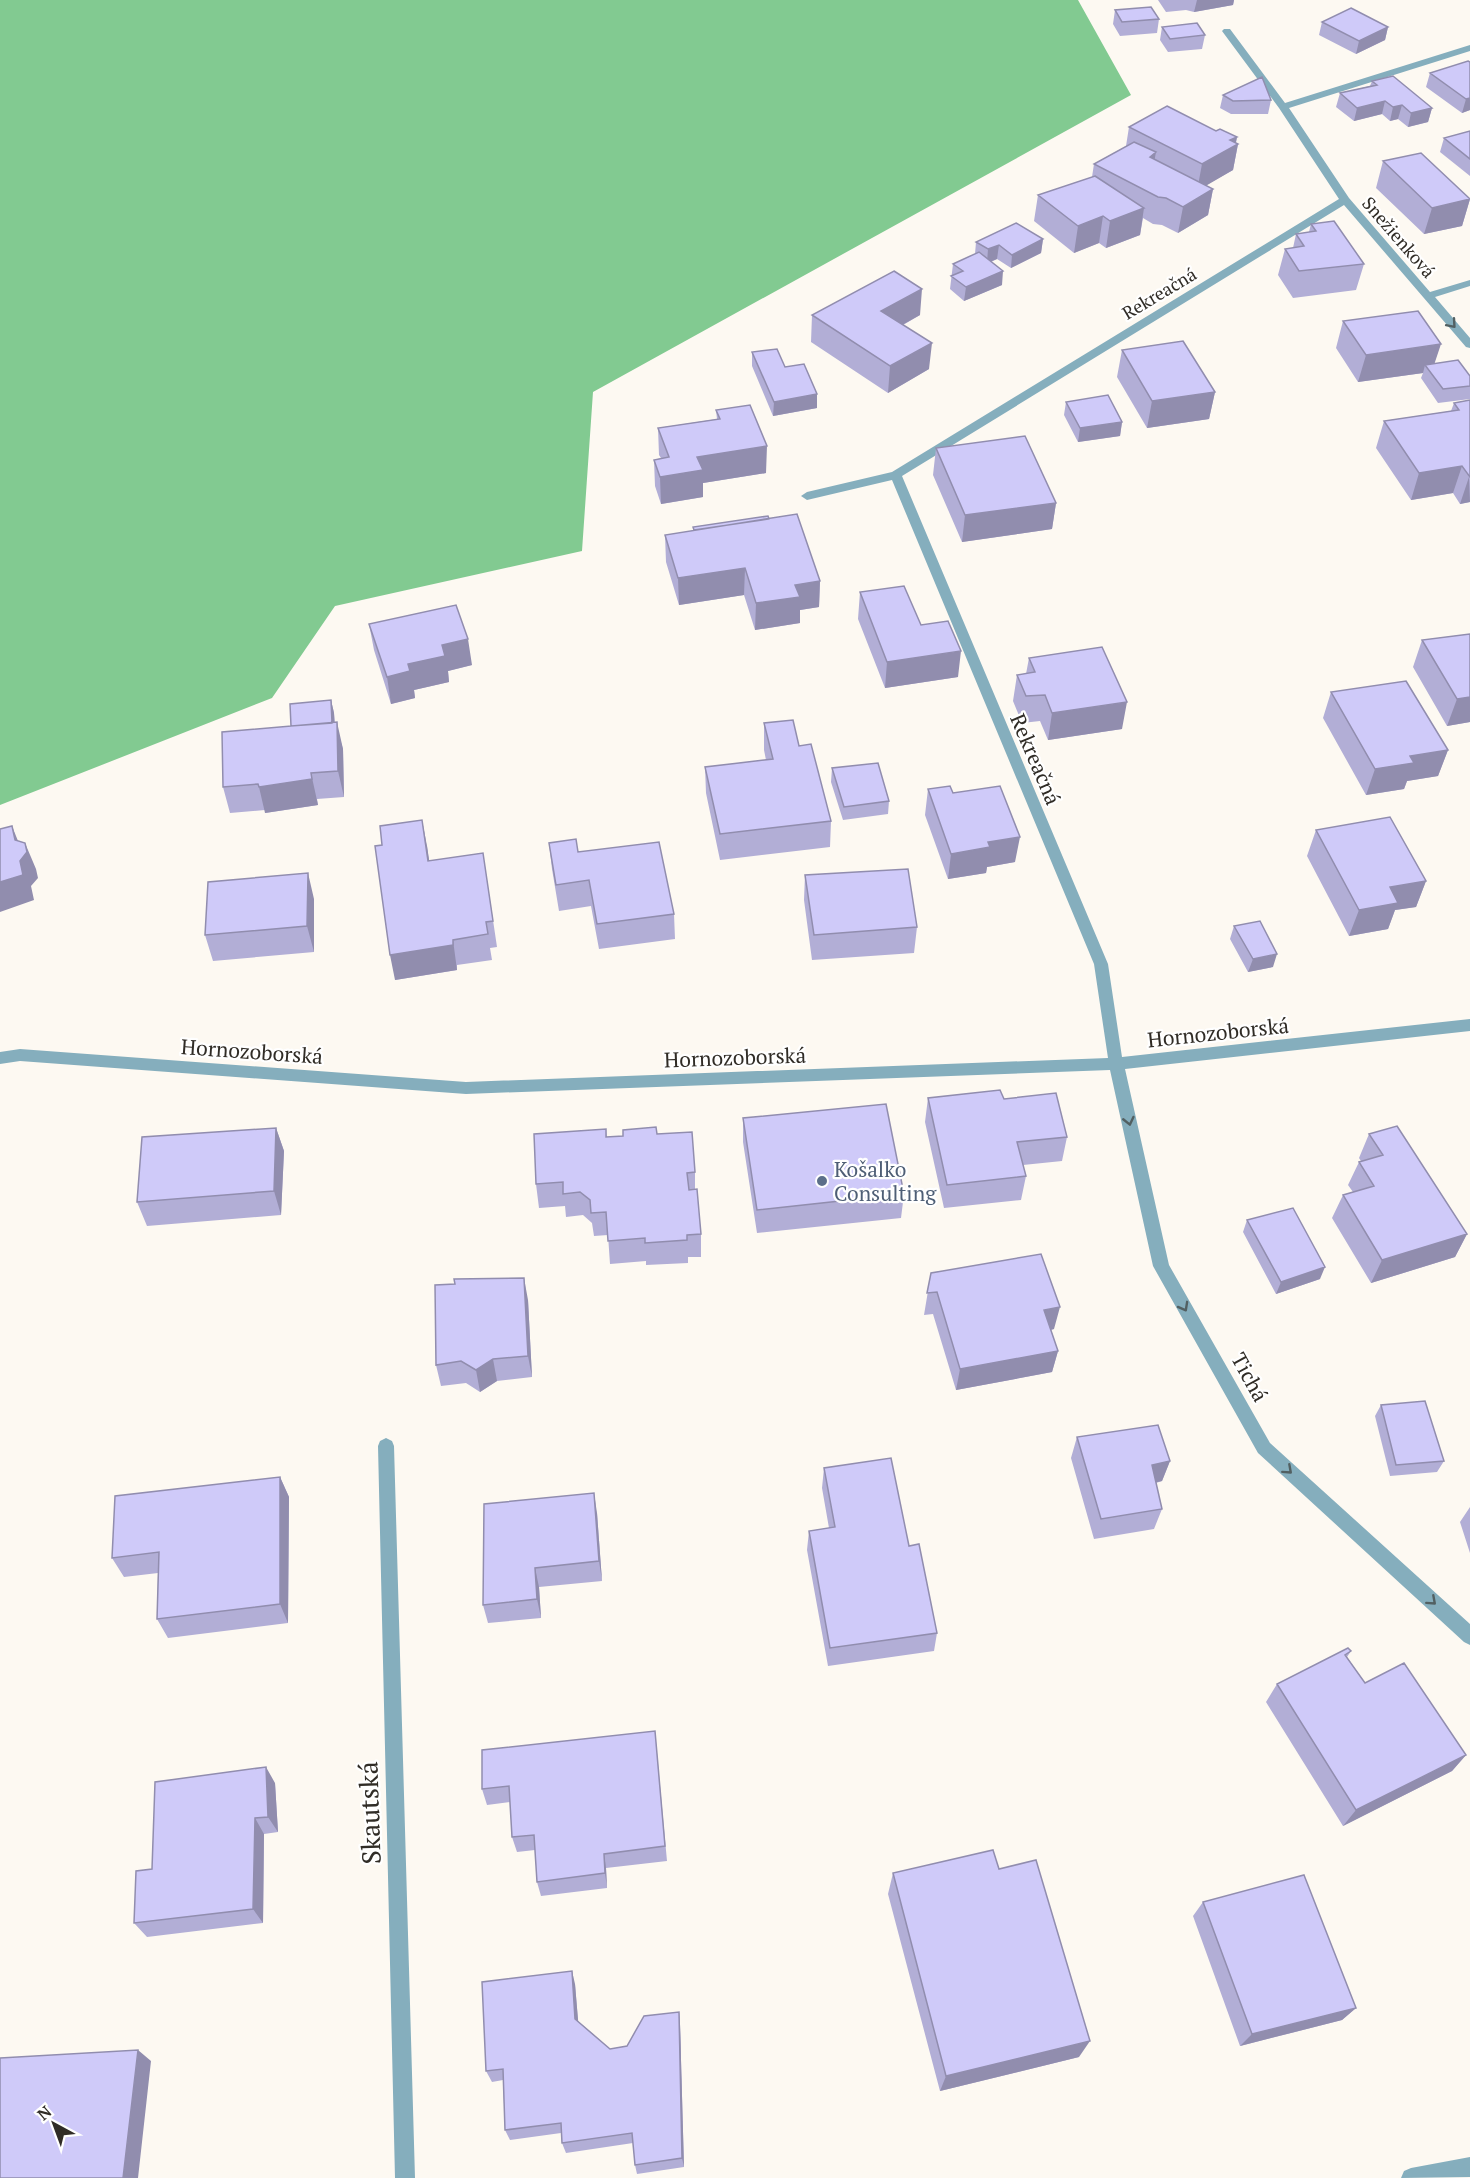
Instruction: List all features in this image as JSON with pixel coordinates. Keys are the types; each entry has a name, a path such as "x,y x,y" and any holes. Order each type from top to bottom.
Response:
{"street":[{"path":"1227,31 1283,107 1345,200"},
{"path":"1283,107 1470,48"},
{"name":"Snežienková","path":"1345,200 1470,345"},
{"name":"Rekreačná","path":"807,496 896,475 1345,200"},
{"name":"Snežienková","path":"1427,296 1470,283"},
{"name":"Rekreačná","path":"896,475 1101,964 1116,1064"},
{"name":"Hornozoborská","path":"0,1058 32,1056 466,1088 1116,1064 1470,1025"},
{"name":"Tichá","path":"1116,1064 1161,1266 1264,1448 1470,1636"},
{"name":"Skautská","path":"386,1446 405,2178"},
{"path":"1411,2178 1470,2167"}],"green space":[{"path":"0,0 1078,0 1131,95 593,392 582,551 335,606 272,698 0,805"}],"building":[{"path":"1151,7 1159,19 1122,22 1115,10"},
{"path":"1351,8 1388,27 1359,41 1322,22"},
{"path":"1197,23 1205,35 1170,39 1162,27"},
{"path":"1470,62 1470,98 1466,99 1430,73"},
{"path":"1393,76 1432,108 1411,113 1402,105 1393,107 1385,101 1357,108 1340,93 1377,85 1372,81"},
{"path":"1262,77 1271,100 1233,101 1223,95"},
{"path":"1167,106 1216,131 1220,129 1237,137 1230,140 1238,144 1202,164 1129,127"},
{"path":"1470,131 1470,159 1444,138"},
{"path":"1134,142 1156,152 1150,157 1213,189 1183,207 1166,198 1158,197 1094,164"},
{"path":"1421,153 1470,199 1432,208 1383,161"},
{"path":"1095,176 1144,208 1110,221 1103,216 1078,226 1038,195"},
{"path":"1334,221 1364,264 1299,271 1285,249 1304,246 1296,234 1316,231 1311,224"},
{"path":"1016,223 1043,239 1012,255 999,245 988,249 976,242"},
{"path":"979,252 1003,271 966,287 951,276 963,271 953,264"},
{"path":"894,271 922,289 881,311 932,343 890,366 812,315"},
{"path":"1418,311 1441,344 1366,355 1343,321"},
{"path":"1183,341 1215,392 1152,401 1122,350"},
{"path":"777,349 785,367 804,364 817,394 774,402 752,352"},
{"path":"1458,360 1470,376 1470,386 1443,389 1425,365"},
{"path":"1108,395 1122,422 1080,428 1066,402"},
{"path":"1470,400 1470,477 1462,466 1419,473 1384,421 1459,410 1454,403"},
{"path":"750,405 767,446 697,457 703,470 660,477 654,460 669,457 658,428 720,419 716,410"},
{"path":"1025,436 1056,503 965,515 936,448"},
{"path":"797,514 820,581 795,585 800,597 756,603 745,568 678,578 665,535"},
{"path":"768,516 769,519 694,530 693,527"},
{"path":"904,586 921,625 948,621 961,651 887,662 860,592"},
{"path":"456,605 468,639 442,645 445,656 408,664 410,671 387,677 369,624"},
{"path":"1470,634 1470,697 1457,699 1422,640"},
{"path":"1102,647 1127,702 1052,713 1045,695 1026,696 1017,675 1035,672 1029,658"},
{"path":"1406,681 1448,750 1410,756 1414,763 1375,769 1331,692"},
{"path":"331,700 332,723 291,726 290,704"},
{"path":"793,720 799,746 811,744 831,821 720,834 705,767 773,759 764,723"},
{"path":"337,722 338,771 311,773 312,779 259,787 258,784 223,787 222,732"},
{"path":"878,763 889,801 844,807 832,768"},
{"path":"950,786 953,793 1000,786 1020,837 988,842 990,847 951,854 928,789"},
{"path":"1390,817 1426,881 1390,887 1398,903 1359,910 1316,830"},
{"path":"422,820 428,861 483,853 493,921 486,922 488,934 453,940 453,945 390,955 375,846 382,845 380,826"},
{"path":"12,826 15,840 25,843 27,852 20,861 23,875 0,882 0,829"},
{"path":"576,839 578,852 659,842 674,914 597,924 589,880 556,885 549,843"},
{"path":"908,869 917,927 814,935 805,875"},
{"path":"308,873 307,926 205,935 208,882"},
{"path":"1260,921 1277,954 1253,959 1234,926"},
{"path":"1000,1090 1004,1099 1056,1093 1067,1137 1017,1142 1026,1176 947,1185 928,1098"},
{"path":"886,1104 904,1194 757,1210 743,1118"},
{"path":"1397,1126 1467,1234 1382,1260 1343,1195 1374,1186 1359,1162 1383,1155 1369,1134"},
{"path":"656,1127 657,1134 692,1132 695,1172 687,1173 689,1190 697,1189 701,1234 687,1235 687,1240 645,1243 645,1238 608,1241 606,1212 591,1213 590,1200 580,1192 563,1194 563,1182 536,1184 534,1134 606,1129 606,1137 623,1136 623,1130"},
{"path":"276,1128 274,1191 137,1202 142,1137"},
{"path":"1293,1208 1325,1267 1281,1282 1247,1220"},
{"path":"1041,1254 1060,1307 1044,1310 1058,1351 960,1369 937,1292 927,1293 931,1273"},
{"path":"524,1278 528,1356 493,1359 476,1370 461,1361 436,1365 435,1285 455,1284 454,1279"},
{"path":"1425,1401 1444,1461 1396,1465 1381,1405"},
{"path":"1158,1425 1170,1461 1152,1465 1162,1509 1101,1519 1077,1437"},
{"path":"891,1458 909,1546 919,1544 937,1633 830,1648 809,1531 835,1527 824,1468"},
{"path":"280,1477 280,1604 157,1619 159,1552 112,1558 115,1496"},
{"path":"594,1493 599,1561 535,1568 537,1599 483,1605 484,1504"},
{"path":"1348,1648 1351,1651 1345,1655 1365,1683 1404,1663 1466,1755 1356,1810 1277,1684"},
{"path":"655,1731 665,1846 604,1854 605,1873 537,1882 534,1835 512,1837 509,1786 482,1789 482,1750"},
{"path":"266,1767 268,1817 255,1818 253,1909 134,1923 136,1871 152,1869 155,1782"},
{"path":"993,1850 999,1869 1036,1860 1090,2041 946,2076 893,1873"},
{"path":"1304,1875 1356,2008 1252,2034 1203,1902"},
{"path":"572,1971 575,2019 610,2049 627,2046 644,2016 679,2012 682,2158 635,2165 632,2133 562,2143 561,2123 505,2130 503,2069 486,2071 482,1982"},
{"path":"138,2050 123,2178 0,2178 0,2058"}],"place":[{"name":"Košalko Consulting","path":"822,1181"}]}
